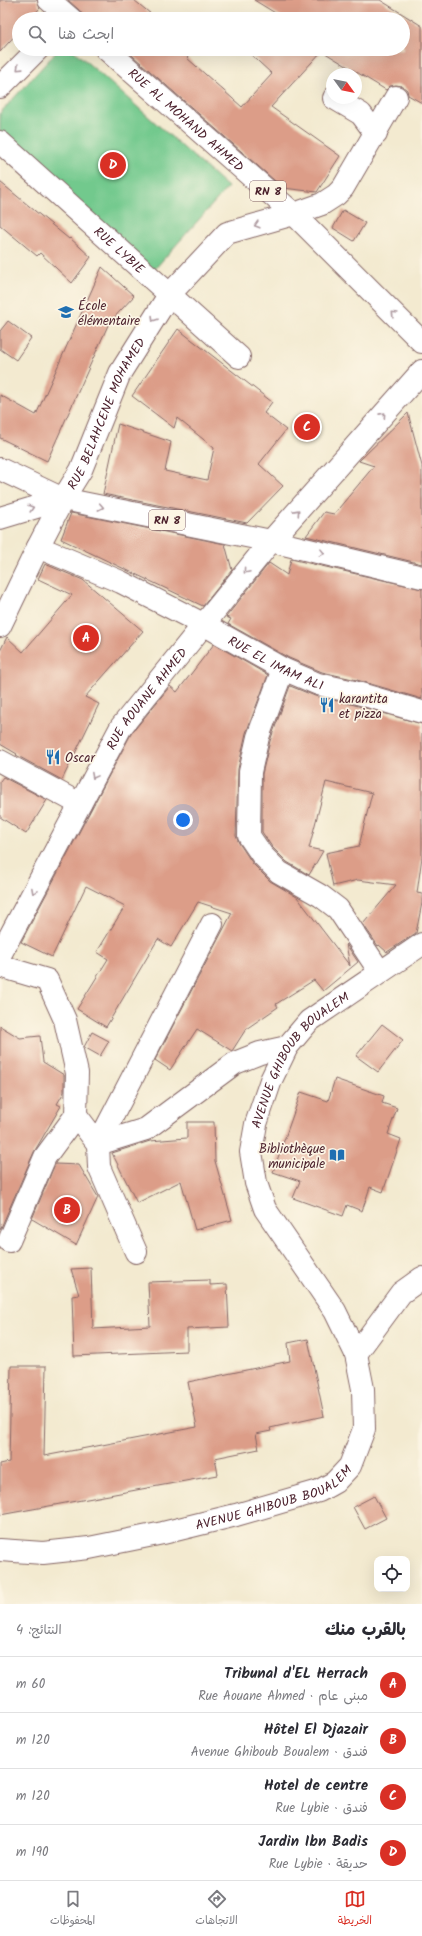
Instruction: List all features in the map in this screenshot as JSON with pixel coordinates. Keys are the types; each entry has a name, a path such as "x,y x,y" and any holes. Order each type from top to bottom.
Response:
{"street":[{"path":"49,0 62,12"},
{"path":"0,86 31,56"},
{"name":"RUE AL MOHAND AHMED","path":"114,56 294,214 422,342"},
{"name":"RUE BELAHCENE MOHAMED","path":"0,626 38,547 63,499 81,470 120,373 169,295 227,233 294,214 322,204 336,195 343,188 376,134 396,97"},
{"path":"344,104 361,114 376,134"},
{"name":"RUE LYBIE","path":"0,142 238,357"},
{"name":"RUE AOUANE AHMED","path":"0,955 121,726 271,541 414,387 422,371"},
{"name":"RN 8","path":"0,469 63,499 271,541"},
{"path":"0,518 63,499"},
{"path":"271,541 422,578"},
{"name":"RUE EL IMAM ALI","path":"38,547 121,582 203,624 283,669 318,684 354,692 422,712"},
{"path":"283,669 258,737 250,772 249,836 262,855 279,872 321,896 338,909 380,972"},
{"path":"0,762 80,804"},
{"path":"136,1252 99,1166 98,1144 212,924"},
{"name":"AVENUE GHIBOUB BOUALEM","path":"0,1550 43,1553 89,1548 162,1534 236,1515 319,1491 335,1482 350,1466 364,1429 363,1389 356,1354 335,1311 265,1210 256,1184 251,1152 256,1124 271,1080 287,1047 309,1021 422,944"},
{"path":"0,966 47,980 65,1020 77,1073 76,1115 44,1157 9,1241"},
{"path":"98,1144 146,1129 235,1063 260,1052 287,1047"},
{"path":"76,1115 98,1144"},
{"path":"356,1354 401,1293 422,1278"}],"green space":[{"path":"53,56 80,56 228,187 145,280 0,144 0,113"}],"building":[{"path":"0,0 37,0 40,8 36,12 12,12 12,39 0,52"},
{"path":"68,0 134,0 149,12 81,12"},
{"path":"254,0 380,0 399,12 274,12"},
{"path":"410,19 422,26 422,103 408,95 407,90 402,86 390,86 386,90 362,75 362,68 350,68 330,56 410,56"},
{"path":"133,56 189,56 187,58 242,107 272,74 253,56 317,56 271,107 340,156 317,192 283,188"},
{"path":"0,182 69,239 70,238 91,257 72,283 40,253 37,256 0,225"},
{"path":"343,210 365,223 354,241 333,228"},
{"path":"102,267 134,296 109,323 47,461 0,438 0,395 36,415"},
{"path":"8,321 31,338 16,360 0,349 0,331"},
{"path":"178,329 272,402 264,413 286,430 259,464 283,486 247,523 103,494 118,424 171,442 165,471 207,480 214,448 177,418 174,428 132,396"},
{"path":"408,413 422,466 422,564 306,536 324,512 334,514 374,466 359,461"},
{"path":"71,513 225,544 232,570 203,606 61,539"},
{"path":"291,559 422,589 422,699 357,680 322,672 289,658 228,624 231,619 226,617 269,563 287,575"},
{"path":"45,564 83,580 143,631 85,697 99,704 62,780 16,755 17,754 0,744 0,651 7,637 23,652 72,595 38,579"},
{"path":"214,644 268,675 246,733 238,769 236,836 239,843 253,864 270,881 297,897 350,966 346,944 358,962 323,991 314,980 276,1004 278,1007 246,1029 232,1051 197,1029 170,1070 155,1060 232,913 198,902 171,947 158,939 106,1027 77,1009 108,959 97,952 125,906 86,886 52,957 21,942 131,734 170,686 177,692"},
{"path":"290,686 315,696 351,704 422,724 422,857 417,893 422,894 422,903 416,933 387,952 379,945 378,946 363,924 396,885 358,880 333,886 326,853 359,846 372,793 326,782 309,848 323,851 309,875 287,862 272,847 262,832 262,774 270,741"},
{"path":"3,777 47,800 26,834 0,817 0,781"},
{"path":"382,1024 403,1040 378,1072 356,1056"},
{"path":"0,1026 20,1038 40,1036 43,1062 64,1075 64,1092 57,1104 61,1106 34,1152 0,1230"},
{"path":"92,1032 109,1041 100,1056 84,1047"},
{"name":"Bibliothèque municipale","path":"335,1079 384,1096 382,1103 397,1108 388,1134 401,1139 383,1192 370,1187 362,1211 347,1205 343,1216 293,1198 300,1181 273,1172 301,1092 328,1101"},
{"path":"187,1122 214,1122 215,1161 232,1220 195,1230 181,1181 137,1203 112,1153 150,1141 187,1138"},
{"path":"55,1164 79,1165 98,1197 76,1245 32,1219"},
{"path":"91,1268 93,1329 150,1326 148,1282 210,1280 210,1285 227,1284 229,1327 187,1329 187,1351 74,1356 72,1296 79,1295 71,1269"},
{"path":"308,1339 324,1416 270,1428 271,1431 256,1434 259,1449 215,1458 218,1475 0,1515 0,1464 9,1462 11,1366 46,1366 44,1456 197,1427 188,1382 290,1361 288,1343"},
{"path":"374,1496 386,1518 365,1529 353,1507"}],"place":[{"name":"Jardin Ibn Badis","path":"113,165"},
{"name":"École élémentaire","path":"66,312"},
{"name":"Hotel de centre","path":"307,427"},
{"name":"Tribunal d'EL Herrach","path":"86,638"},
{"name":"karantita et pizza","path":"327,705"},
{"name":"Oscar","path":"53,757"},
{"name":"Bibliothèque municipale","path":"337,1155"},
{"name":"Hôtel El Djazair","path":"67,1210"}]}
